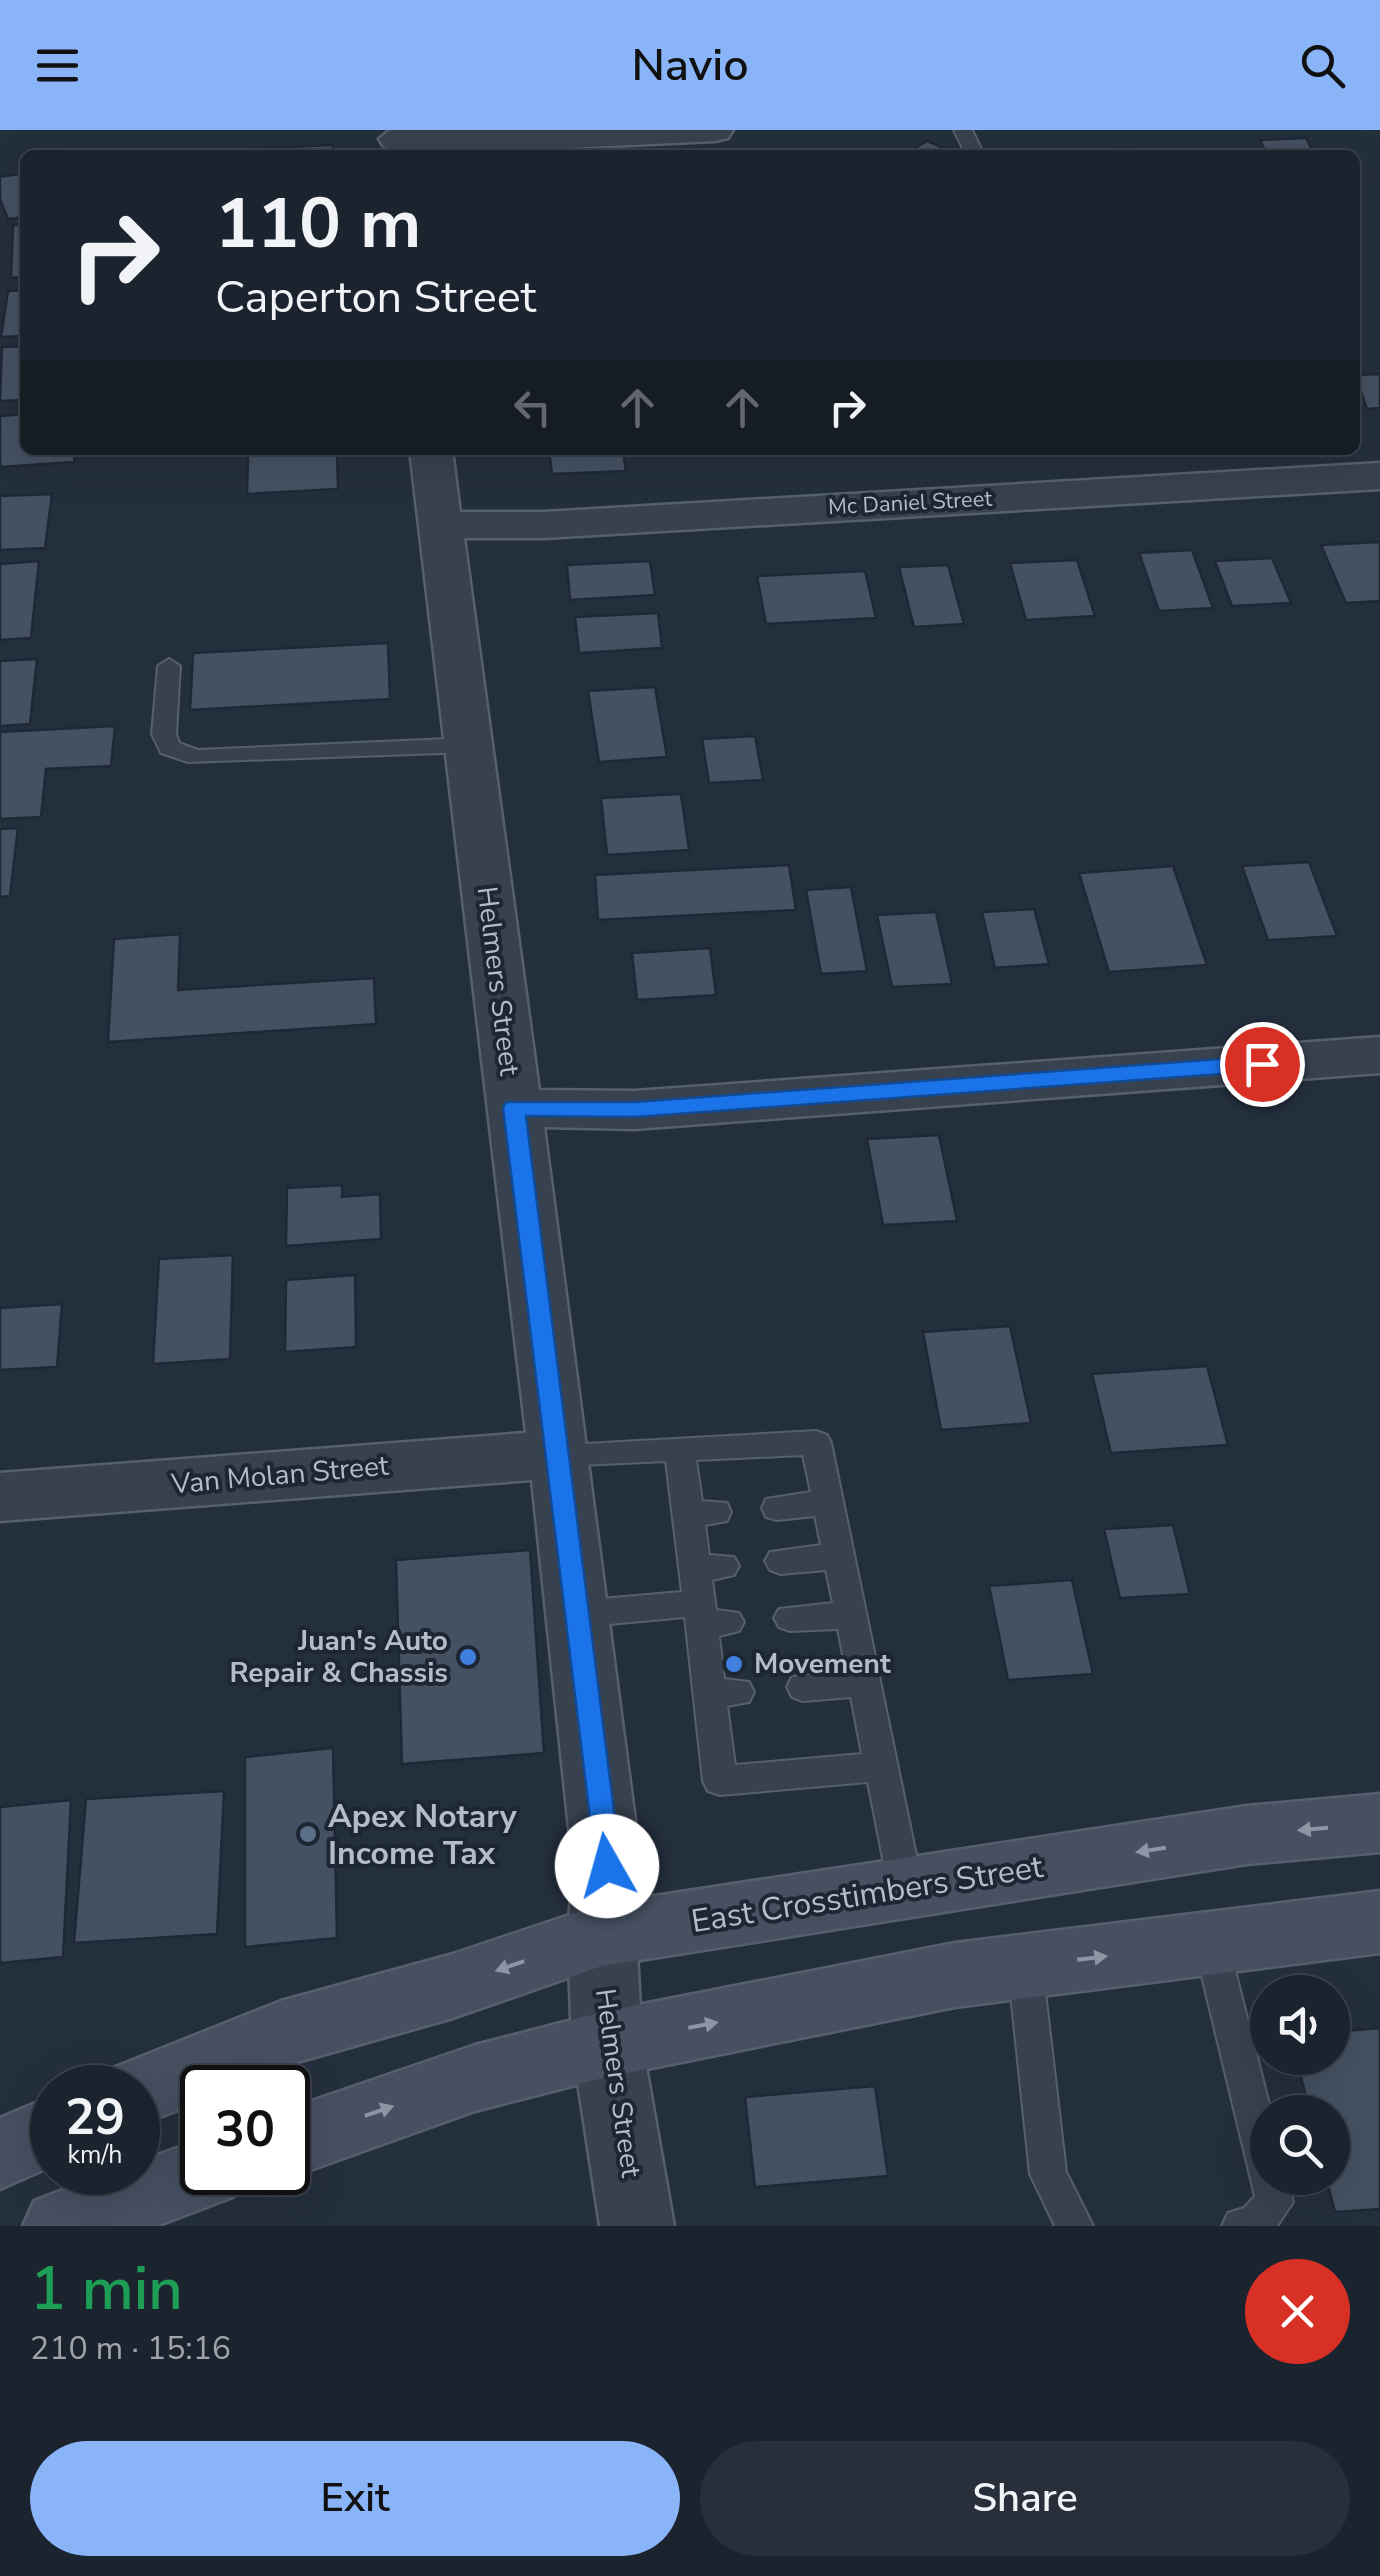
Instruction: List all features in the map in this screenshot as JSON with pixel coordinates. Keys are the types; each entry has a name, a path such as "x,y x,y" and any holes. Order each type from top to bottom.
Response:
{"main road":[{"name":"East Crosstimbers Street","path":"160,2083 281,2034 453,1986 602,1935 1247,1835 1380,1823"},
{"path":"310,2135 475,2078 607,2044 954,1976 1380,1922"},
{"path":"0,2154 30,2140"},
{"path":"60,2226 180,2182"}],"street":[{"path":"398,141 715,130"},
{"name":"Helmers Street","path":"432,455 578,1614 607,1866 602,1935 607,2044 637,2226"},
{"name":"Mc Daniel Street","path":"441,525 544,525 1380,476"},
{"path":"514,1108 635,1110 1380,1055"},
{"name":"Van Molan Street","path":"0,1497 559,1454"}],"lane":[{"path":"169,666 164,734 168,748 196,757 471,745"},
{"path":"559,1454 816,1443 906,1889"},
{"path":"680,1450 702,1513 709,1568 709,1616 724,1693 720,1781 882,1767"},
{"path":"776,1508 828,1502"},
{"path":"781,1561 838,1556"},
{"path":"578,1614 709,1616"},
{"path":"790,1618 851,1614"},
{"path":"804,1687 865,1682"},
{"path":"1211,1943 1250,2101"},
{"path":"1025,1966 1048,2174 1074,2226"},
{"path":"1241,2226 1253,2224 1275,2202 1273,2195"}],"building":[{"path":"1306,138 1312,150 1265,150 1260,140"},
{"path":"927,141 946,149 944,150 912,150"},
{"path":"333,145 333,150 228,150"},
{"path":"20,174 20,218 8,219 0,199 0,177"},
{"path":"13,225 20,225 20,277 11,278"},
{"path":"20,290 20,336 1,337 8,291"},
{"path":"20,346 20,400 0,401 2,347"},
{"path":"1380,374 1380,408 1367,409 1360,375"},
{"path":"20,414 20,455 75,455 74,462 0,467 0,416"},
{"path":"248,455 337,455 338,489 247,494"},
{"path":"550,455 624,455 626,471 552,474"},
{"path":"52,494 45,548 0,550 0,496"},
{"path":"1380,542 1380,601 1346,603 1321,545"},
{"path":"1192,550 1213,608 1159,611 1139,553"},
{"path":"1272,558 1291,603 1232,606 1215,561"},
{"path":"1077,560 1095,616 1026,620 1010,563"},
{"path":"39,561 31,638 0,640 0,564"},
{"path":"650,561 655,595 570,600 567,565"},
{"path":"948,565 964,624 914,627 899,567"},
{"path":"865,571 876,618 766,624 757,576"},
{"path":"658,613 662,648 579,653 575,617"},
{"path":"388,643 390,699 190,710 193,653"},
{"path":"37,659 30,724 0,726 0,661"},
{"path":"655,687 667,757 599,762 588,691"},
{"path":"115,726 111,766 46,769 41,817 0,819 0,732"},
{"path":"755,736 763,780 709,783 702,739"},
{"path":"681,794 689,850 607,855 601,798"},
{"path":"18,828 10,896 0,897 0,829"},
{"path":"1309,862 1337,936 1268,940 1242,866"},
{"path":"789,865 796,910 598,920 595,875"},
{"path":"1173,866 1207,965 1109,972 1079,873"},
{"path":"851,887 867,971 821,974 806,890"},
{"path":"1034,909 1049,964 995,968 982,912"},
{"path":"936,912 952,984 892,987 877,915"},
{"path":"180,934 178,990 374,978 376,1024 108,1042 114,939"},
{"path":"710,948 716,995 637,1000 632,953"},
{"path":"939,1135 957,1221 883,1225 867,1139"},
{"path":"342,1185 342,1197 380,1194 381,1239 286,1246 287,1188"},
{"path":"233,1255 230,1359 153,1364 159,1259"},
{"path":"355,1275 356,1347 285,1352 286,1280"},
{"path":"62,1304 57,1367 0,1370 0,1308"},
{"path":"1010,1326 1031,1423 941,1430 923,1332"},
{"path":"1207,1366 1228,1445 1111,1453 1092,1374"},
{"path":"1173,1525 1190,1594 1120,1598 1104,1529"},
{"name":"Juan's Auto Repair & Chassis","path":"530,1550 544,1753 402,1764 396,1560"},
{"path":"1072,1580 1093,1674 1008,1680 989,1586"},
{"path":"333,1748 337,1938 245,1947 245,1757"},
{"path":"224,1791 217,1934 74,1943 86,1799"},
{"path":"71,1800 63,1957 0,1963 0,1807"},
{"path":"1380,2028 1380,2209 1335,2212 1330,2195 1350,2195 1350,2095 1306,2095 1300,2075 1350,2075 1350,2030"},
{"path":"875,2086 888,2176 755,2187 745,2097"}],"place":[{"name":"Juan's Auto Repair & Chassis","path":"468,1657"},
{"name":"Movement","path":"734,1664"},
{"name":"Apex Notary Income Tax","path":"308,1834"}],"route":[{"path":"607,1866 514,1108 635,1110 1262,1064"}]}
